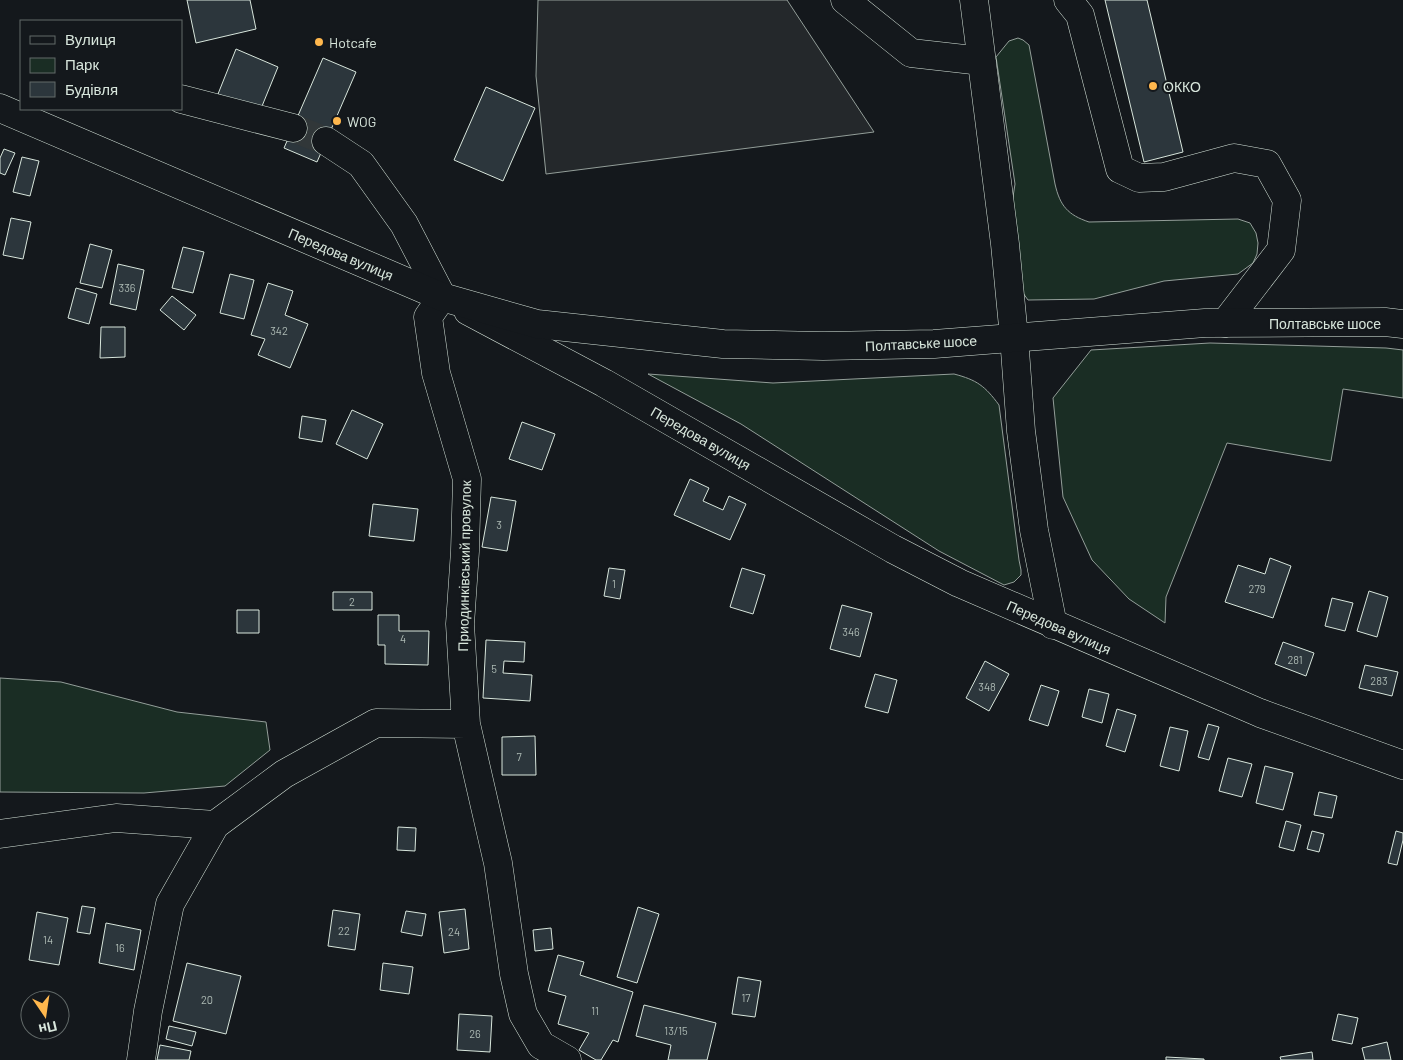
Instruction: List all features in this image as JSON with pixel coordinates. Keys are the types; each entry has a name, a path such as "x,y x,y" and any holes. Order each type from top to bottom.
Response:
{"street":[{"path":"845,0 911,53 982,61"},
{"path":"974,0 1005,244 1021,431 1034,530 1053,625"},
{"path":"1068,0 1080,15 1120,169 1139,178 1164,177 1234,158 1267,164 1286,200 1281,250 1225,323"},
{"path":"182,99 293,128"},
{"name":"Передова вулиця","path":"11,109 442,297 604,383 894,549 959,583 1260,713 1403,764"},
{"path":"326,141 361,164 404,224 442,297"},
{"name":"Полтавське шосе","path":"442,297 537,324 723,344 823,346 906,344 1225,323 1385,322 1403,324"},
{"name":"Приодинківський провулок","path":"442,297 428,317 436,373 467,479 460,624 466,724 498,863 514,974 523,1014 542,1045 567,1060"},
{"path":"142,1060 148,1011 170,904 215,825 284,774 376,723 466,724"},
{"path":"0,834 116,818 215,825"}],"green space":[{"path":"1018,38 1029,45 1055,184 1062,204 1070,213 1089,222 1238,219 1250,223 1256,233 1258,243 1257,254 1253,263 1238,274 1164,281 1094,299 1028,300 1013,279 1006,242 1015,184 996,57 1009,41"},
{"path":"1210,343 1403,350 1403,398 1343,389 1331,461 1227,443 1166,597 1165,623 1129,599 1092,560 1063,497 1053,398 1091,350"},
{"path":"648,374 773,383 954,374 975,381 985,388 999,405 1021,575 1014,582 1004,585 939,551 741,424"},
{"path":"0,678 61,682 177,712 266,722 270,750 225,786 144,793 0,792"}],"shaded area":[{"path":"538,0 787,0 874,132 546,174 536,76"}],"building":[{"path":"187,0 250,0 256,29 196,43"},
{"path":"1105,0 1147,0 1183,152 1144,162"},
{"path":"236,49 278,67 260,111 218,94"},
{"path":"323,58 356,72 317,162 284,148"},
{"path":"486,87 535,108 503,181 454,160"},
{"path":"4,149 15,153 5,175 0,173 0,158"},
{"path":"22,157 39,161 30,196 13,192"},
{"path":"11,218 31,222 23,259 3,255"},
{"path":"90,244 112,250 102,288 80,283"},
{"path":"183,247 204,252 193,293 172,288"},
{"path":"118,264 144,270 136,310 110,304"},
{"path":"230,274 254,280 244,319 220,313"},
{"path":"268,283 293,291 285,315 308,324 290,368 258,355 265,339 251,335"},
{"path":"76,288 97,294 89,324 68,318"},
{"path":"172,296 196,315 184,330 160,310"},
{"path":"101,327 125,327 125,357 100,358"},
{"path":"352,410 383,424 367,459 336,444"},
{"path":"302,416 326,420 322,442 299,438"},
{"path":"522,422 555,434 542,470 509,459"},
{"path":"690,479 709,488 703,501 723,510 729,496 746,504 730,540 674,515"},
{"path":"491,497 516,501 507,551 482,547"},
{"path":"373,504 418,509 414,541 369,536"},
{"path":"1270,558 1291,566 1273,618 1225,602 1238,565 1265,574"},
{"path":"609,568 625,570 620,599 604,596"},
{"path":"742,568 765,575 753,614 730,607"},
{"path":"1369,591 1388,597 1377,637 1357,631"},
{"path":"333,592 372,592 372,610 333,610"},
{"path":"1332,598 1353,603 1345,631 1325,626"},
{"path":"842,605 872,613 860,657 830,649"},
{"path":"237,610 259,610 259,633 237,633"},
{"path":"378,615 399,615 399,631 429,631 428,665 385,664 385,645 378,645"},
{"path":"486,640 525,642 524,662 504,661 503,673 532,675 530,701 483,698"},
{"path":"1283,642 1314,653 1306,676 1275,664"},
{"path":"985,661 1009,674 989,711 966,698"},
{"path":"1365,665 1398,672 1392,696 1359,688"},
{"path":"875,674 897,680 888,713 865,707"},
{"path":"1041,685 1059,691 1048,726 1029,720"},
{"path":"1089,689 1109,694 1102,723 1082,717"},
{"path":"1117,709 1136,715 1125,752 1106,746"},
{"path":"1208,724 1219,727 1209,760 1198,757"},
{"path":"1170,727 1188,731 1179,771 1160,766"},
{"path":"535,736 536,775 502,775 502,737"},
{"path":"1228,758 1252,764 1242,797 1219,791"},
{"path":"1265,766 1293,773 1283,810 1256,803"},
{"path":"1319,792 1337,796 1332,818 1314,815"},
{"path":"1286,821 1301,825 1294,851 1279,847"},
{"path":"398,827 416,828 415,851 397,850"},
{"path":"1312,831 1324,834 1319,852 1307,849"},
{"path":"1396,831 1403,833 1397,865 1388,863"},
{"path":"82,906 95,908 90,934 77,932"},
{"path":"638,907 659,914 637,983 617,977"},
{"path":"465,909 469,949 444,953 439,912"},
{"path":"333,910 360,914 355,950 328,946"},
{"path":"406,911 426,914 422,936 401,932"},
{"path":"37,912 68,918 59,965 29,960"},
{"path":"106,923 141,930 134,970 99,963"},
{"path":"551,928 553,949 535,951 533,930"},
{"path":"558,955 584,962 580,975 633,992 618,1042 613,1040 601,1060 596,1060 579,1050 589,1033 558,1024 566,996 548,991"},
{"path":"187,963 241,976 226,1034 173,1021"},
{"path":"383,963 413,967 409,994 380,990"},
{"path":"738,977 761,981 755,1017 732,1014"},
{"path":"644,1005 716,1023 707,1060 668,1060 671,1045 636,1036"},
{"path":"459,1014 492,1016 490,1052 457,1050"},
{"path":"1338,1014 1358,1018 1352,1044 1332,1040"},
{"path":"169,1026 196,1032 192,1046 166,1039"},
{"path":"1387,1042 1391,1060 1365,1060 1362,1048"},
{"path":"160,1045 191,1051 189,1060 157,1060"},
{"path":"1312,1052 1313,1060 1281,1060 1280,1057"},
{"path":"1166,1057 1204,1059 1204,1060 1166,1060"}],"tunnel":[{"path":"293,128 326,141"}],"place":[{"name":"Hotcafe","path":"319,42"},
{"name":"ОККО","path":"1153,86"},
{"name":"WOG","path":"337,121"}]}
